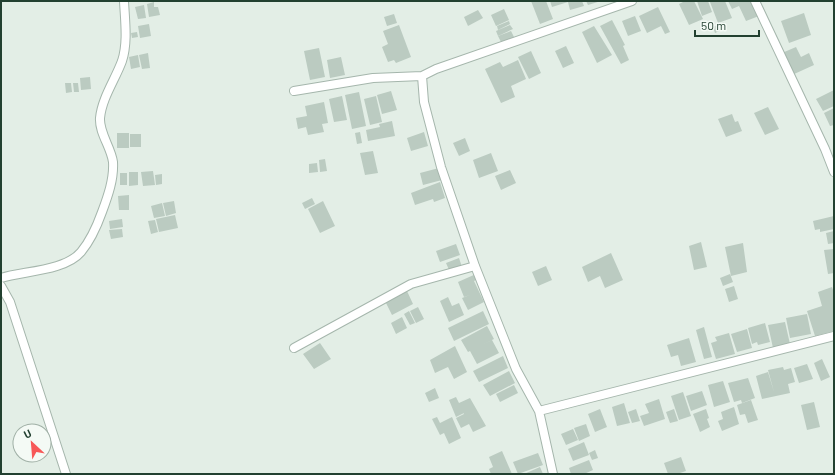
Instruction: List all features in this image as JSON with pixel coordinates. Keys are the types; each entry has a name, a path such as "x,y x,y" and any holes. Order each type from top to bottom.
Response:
{"street":[{"path":"1,278 46,268 69,260 80,253 96,227 107,199 112,178 113,160 100,120 103,104 123,55 125,38 124,1"},
{"path":"294,91 373,78 422,76 436,69 632,1"},
{"path":"756,1 825,148 834,172"},
{"path":"422,76 424,102 440,167 475,266 516,369 539,410 553,474"},
{"path":"294,348 411,284 475,266"},
{"path":"1,286 10,302 66,474"},
{"path":"539,410 834,336"}],"building":[{"path":"531,1 546,1 553,19 540,24"},
{"path":"550,1 582,1 584,6 570,10 568,2 552,7"},
{"path":"586,1 601,1 588,5"},
{"path":"685,1 694,1 703,19 689,25 679,4"},
{"path":"697,1 708,1 712,12 702,16"},
{"path":"725,1 732,18 718,23 710,2"},
{"path":"728,1 752,1 759,16 746,21 739,6 732,9"},
{"path":"154,2 154,7 158,7 160,15 149,17 147,4"},
{"path":"144,5 146,18 138,19 135,7"},
{"path":"658,7 670,32 665,34 661,26 647,33 639,16"},
{"path":"504,9 509,20 496,26 491,15"},
{"path":"478,10 483,18 468,26 464,17"},
{"path":"804,13 811,35 789,43 781,21"},
{"path":"394,14 397,23 387,26 384,17"},
{"path":"635,16 641,31 628,36 622,21"},
{"path":"612,20 625,45 623,46 629,60 621,64 600,26"},
{"path":"509,21 510,24 498,30 497,26"},
{"path":"724,22 726,28 715,33 713,27"},
{"path":"149,24 151,36 140,38 138,26"},
{"path":"399,25 411,57 396,63 394,60 388,62 382,47 388,44 383,31"},
{"path":"510,25 513,29 498,36 496,31"},
{"path":"594,26 612,55 597,63 582,32"},
{"path":"511,31 515,39 502,44 498,36"},
{"path":"137,32 138,37 132,38 131,33"},
{"path":"566,46 574,63 563,68 555,51"},
{"path":"796,47 801,57 809,53 814,65 792,75 782,53"},
{"path":"319,48 325,77 310,80 304,51"},
{"path":"531,51 541,73 529,79 518,57"},
{"path":"148,53 150,68 142,69 139,55"},
{"path":"138,55 140,67 131,69 129,57"},
{"path":"341,57 345,75 330,78 327,60"},
{"path":"518,60 526,79 511,86 515,97 501,103 485,69 500,62 503,67"},
{"path":"90,77 91,89 81,90 80,78"},
{"path":"65,83 71,83 72,92 66,93"},
{"path":"73,83 78,83 79,92 74,92"},
{"path":"834,90 834,106 823,111 816,99"},
{"path":"391,91 397,110 382,114 377,95"},
{"path":"359,92 366,126 352,129 345,95"},
{"path":"342,96 347,120 334,122 329,99"},
{"path":"376,96 382,122 370,125 364,99"},
{"path":"324,102 328,123 322,124 324,132 308,135 306,127 298,129 296,118 307,116 305,106"},
{"path":"768,107 779,129 765,135 754,113"},
{"path":"834,108 834,125 830,126 824,113"},
{"path":"732,114 735,122 738,121 742,131 726,137 718,119"},
{"path":"392,121 395,136 368,141 366,130 380,127 379,124"},
{"path":"360,132 362,143 357,144 355,133"},
{"path":"424,132 428,146 411,151 407,138"},
{"path":"117,133 129,133 129,148 117,148"},
{"path":"130,134 141,134 141,147 130,147"},
{"path":"465,138 470,151 459,156 453,143"},
{"path":"373,151 378,173 365,175 360,153"},
{"path":"491,153 498,171 479,178 473,160"},
{"path":"325,159 327,171 320,172 319,160"},
{"path":"317,163 318,172 309,173 309,164"},
{"path":"439,168 442,180 423,185 420,173"},
{"path":"510,170 516,183 501,190 495,176"},
{"path":"153,171 155,185 143,186 141,172"},
{"path":"129,172 138,172 138,185 129,186"},
{"path":"120,173 127,173 127,185 120,185"},
{"path":"162,174 162,184 156,185 155,175"},
{"path":"440,182 445,198 434,202 433,199 415,205 411,193"},
{"path":"129,195 129,210 119,210 118,196"},
{"path":"312,198 315,204 305,209 302,203"},
{"path":"174,201 176,213 166,216 163,203"},
{"path":"323,201 335,226 320,233 308,209"},
{"path":"162,203 165,216 154,218 151,206"},
{"path":"175,215 178,228 159,232 156,219"},
{"path":"834,216 834,229 820,232 820,229 815,230 813,221"},
{"path":"122,219 123,227 110,229 109,221"},
{"path":"155,220 158,232 151,234 148,221"},
{"path":"122,229 123,237 111,239 109,230"},
{"path":"834,231 834,243 828,244 826,233"},
{"path":"701,242 707,267 694,270 689,246"},
{"path":"743,243 747,272 731,276 725,247"},
{"path":"456,244 460,255 440,262 436,251"},
{"path":"834,249 834,273 828,274 824,250"},
{"path":"611,253 623,280 605,288 600,276 588,282 582,267"},
{"path":"459,258 462,267 450,272 446,263"},
{"path":"546,266 552,280 538,286 532,272"},
{"path":"476,274 478,279 474,281 484,302 468,310 462,298 470,295 464,297 458,282"},
{"path":"730,274 733,282 723,286 720,278"},
{"path":"734,286 738,299 729,302 725,289"},
{"path":"832,287 834,293 834,331 815,336 807,311 822,306 818,292"},
{"path":"407,291 413,304 392,315 385,301"},
{"path":"448,297 452,306 459,303 464,315 449,322 440,301"},
{"path":"418,307 424,319 416,323 410,311"},
{"path":"409,311 415,323 410,325 404,314"},
{"path":"483,311 489,324 454,341 448,328"},
{"path":"807,314 811,334 790,338 786,318"},
{"path":"402,317 407,328 396,334 391,323"},
{"path":"785,322 790,344 773,348 768,325"},
{"path":"765,323 770,342 758,345 757,342 752,344 748,328"},
{"path":"487,326 494,339 479,346 492,340 499,353 477,364 470,351 468,352 461,340"},
{"path":"704,327 712,357 704,359 696,330"},
{"path":"747,329 752,348 737,352 731,334"},
{"path":"729,333 735,354 716,359 711,343 717,341 715,337"},
{"path":"689,338 696,362 681,366 678,355 671,357 667,345"},
{"path":"320,343 331,359 314,369 303,354"},
{"path":"455,346 467,372 454,379 448,367 435,373 430,360"},
{"path":"503,356 508,368 479,382 473,371"},
{"path":"822,359 830,377 821,381 814,363"},
{"path":"807,364 813,379 799,383 794,368"},
{"path":"783,367 784,370 791,368 795,382 788,384 790,393 762,399 756,376 768,372 774,392 768,370"},
{"path":"509,371 515,383 490,396 483,385"},
{"path":"748,378 755,398 742,403 741,400 734,402 728,383"},
{"path":"723,381 730,402 714,407 708,385"},
{"path":"514,385 518,393 500,402 496,394"},
{"path":"435,388 439,398 429,402 425,393"},
{"path":"702,391 707,405 691,411 686,396"},
{"path":"683,392 691,416 679,420 671,396"},
{"path":"456,397 459,403 470,398 486,426 473,432 469,424 461,428 456,418 464,413 456,417 449,400"},
{"path":"659,399 665,419 644,426 640,416 649,413 645,404"},
{"path":"751,400 758,420 748,423 745,414 740,415 737,405"},
{"path":"814,402 820,427 807,430 801,405"},
{"path":"624,403 630,423 617,426 612,407"},
{"path":"734,407 739,424 722,431 718,421 723,419 721,412"},
{"path":"600,409 607,427 595,432 588,414"},
{"path":"636,409 640,421 632,423 628,412"},
{"path":"674,409 678,421 670,423 666,412"},
{"path":"706,409 710,427 700,432 693,414"},
{"path":"437,417 440,423 452,417 461,438 449,444 444,433 440,435 432,419"},
{"path":"586,424 590,436 579,441 574,428"},
{"path":"573,429 578,440 566,445 561,434"},
{"path":"584,442 589,455 573,461 568,449"},
{"path":"595,450 598,458 592,460 589,453"},
{"path":"502,451 512,474 491,474 489,469 493,467 489,457"},
{"path":"538,453 543,465 518,474 513,462"},
{"path":"681,457 686,471 677,474 668,474 664,463"},
{"path":"589,460 593,470 584,474 571,474 569,468"},
{"path":"540,467 543,474 524,474"}]}
